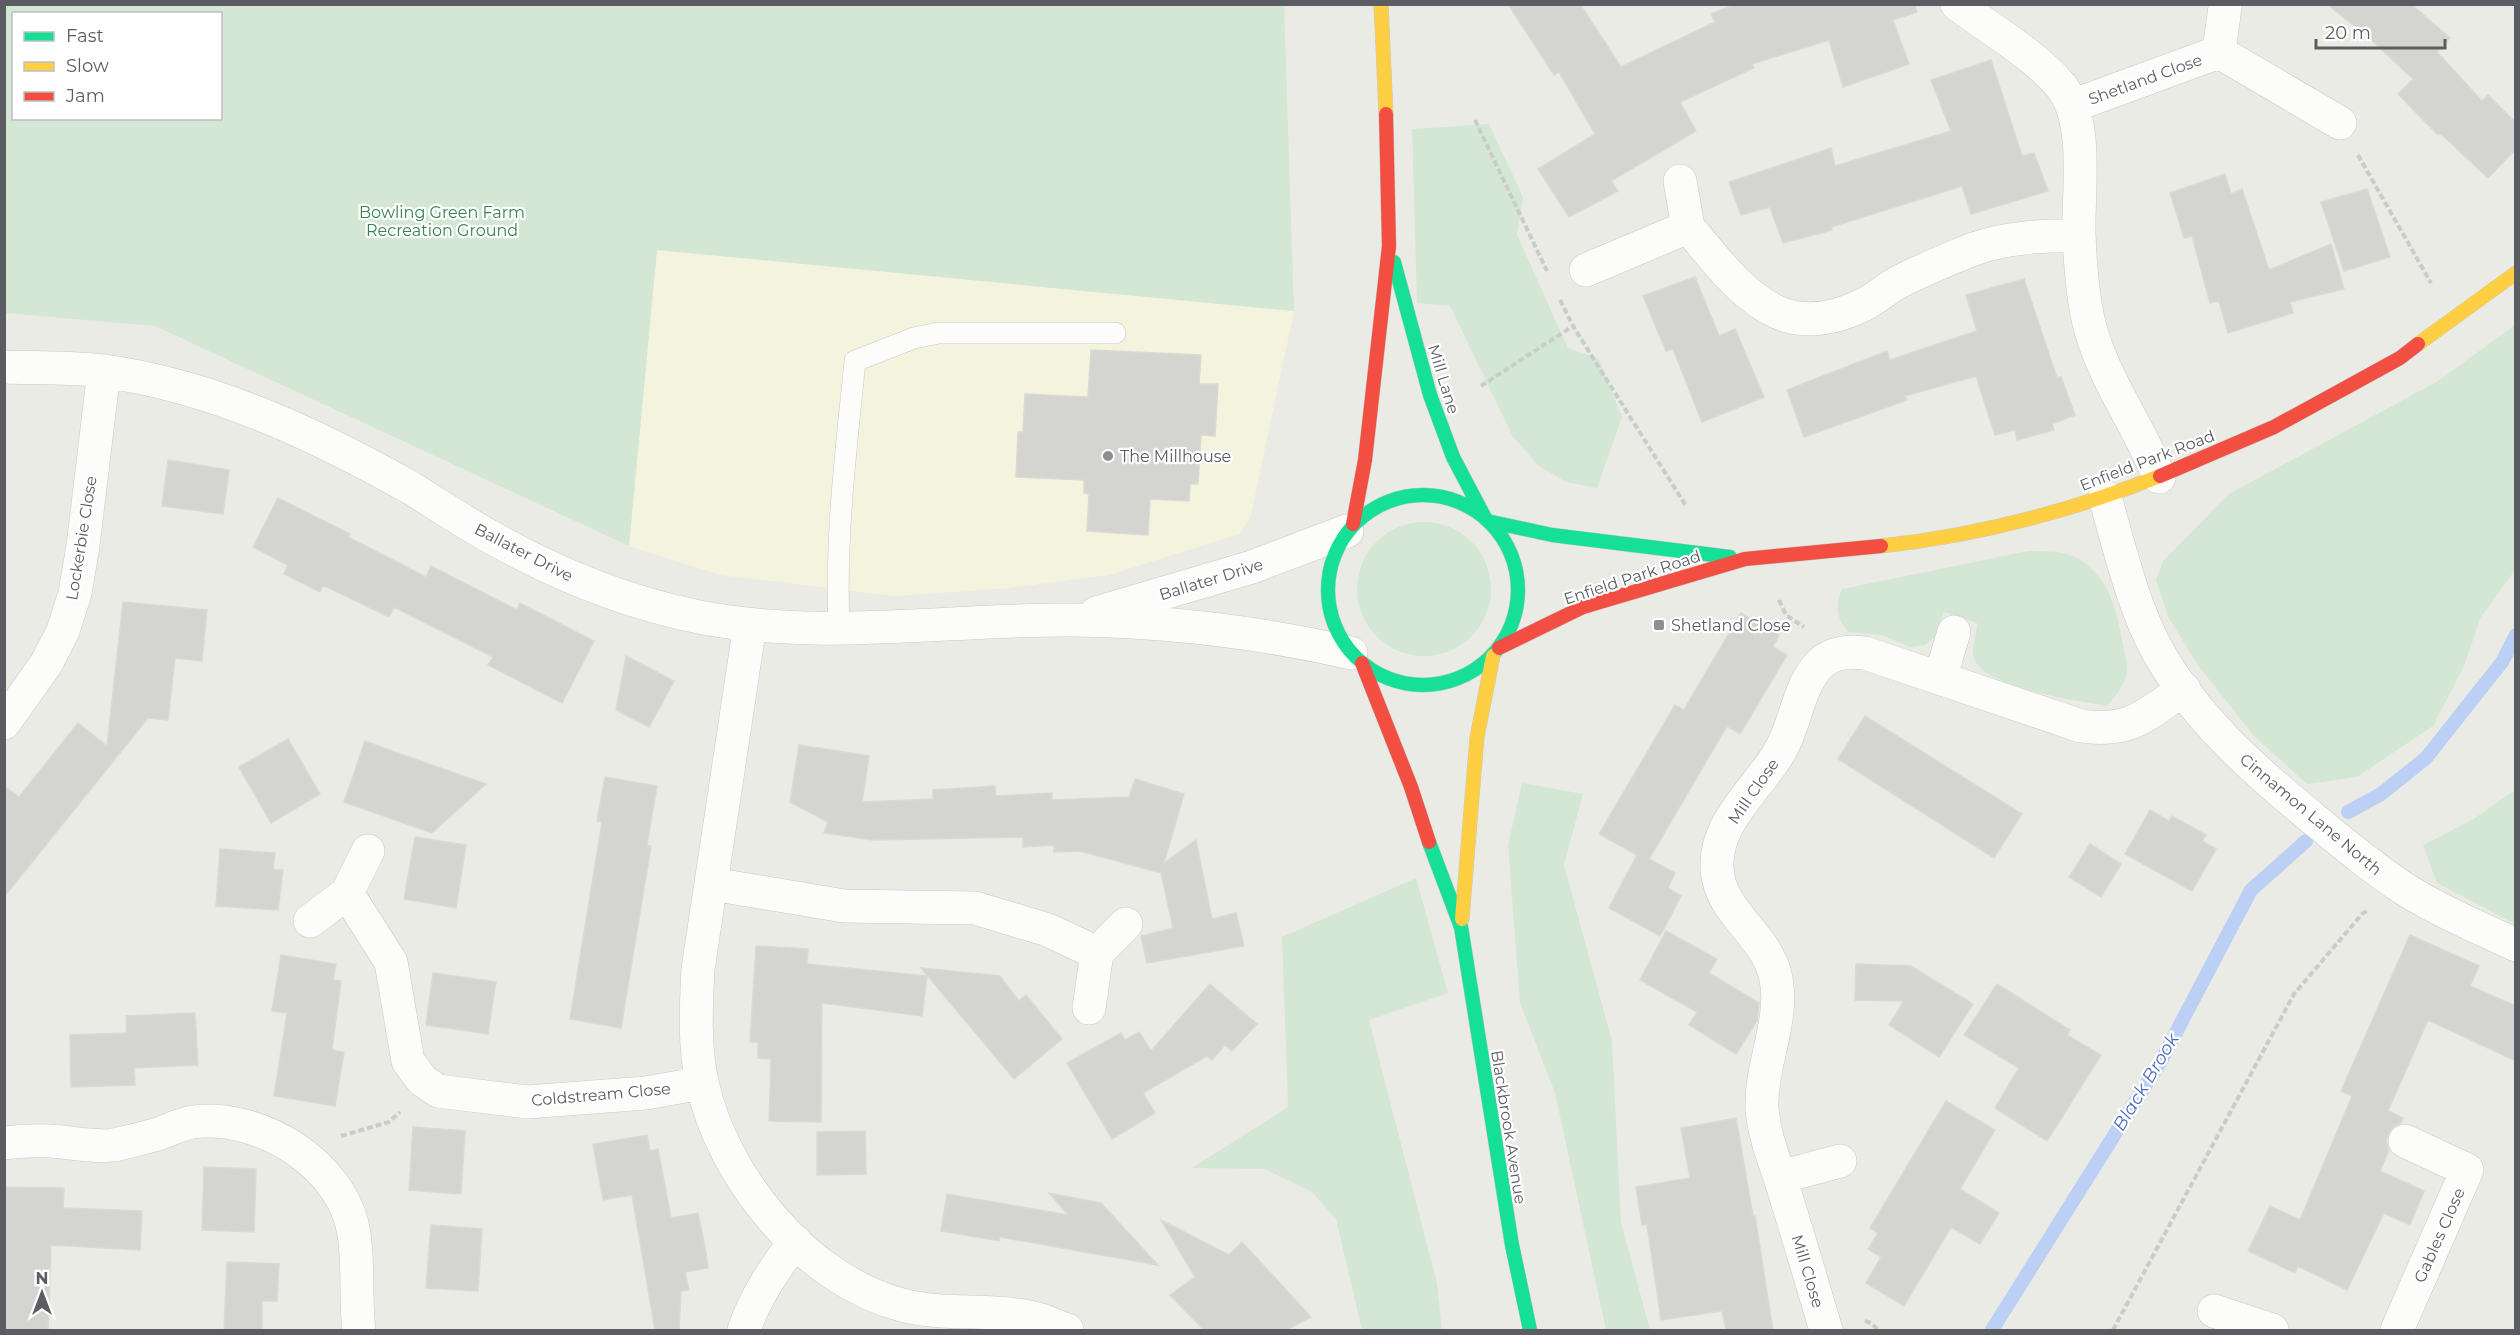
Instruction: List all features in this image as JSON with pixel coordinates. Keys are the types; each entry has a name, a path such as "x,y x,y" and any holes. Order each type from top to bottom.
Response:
{"street":[{"name":"Mill Lane","path":"1350,528 1365,460 1389,246 1387,125 1381,4"},
{"name":"Shetland Close","path":"1957,4 2049,73 2062,88 2072,106 2077,125 2079,235 2083,290 2094,342 2109,379 2140,434 2159,477"},
{"name":"Shetland Close","path":"2219,52 2225,7"},
{"name":"Shetland Close","path":"2072,106 2219,52"},
{"name":"Shetland Close","path":"2219,52 2340,123"},
{"path":"1680,181 1688,227 1727,273 1753,298 1778,312 1807,320 1837,316 1866,304 1899,282 1973,250 2024,237 2079,235"},
{"path":"1586,270 1688,227"},
{"name":"Mill Lane","path":"1389,246 1430,395 1453,457 1488,519"},
{"name":"Enfield Park Road","path":"1496,652 1583,607 1745,559 1908,543 1985,530 2104,497 2159,477 2274,427 2400,358 2516,273"},
{"name":"Ballater Drive","path":"4,368 104,372 188,389 243,407 303,432 410,488 521,553 584,583 697,617 750,625 840,628 1072,620 1218,629 1299,641 1356,658"},
{"name":"Lockerbie Close","path":"4,723 46,664 63,631 75,593 83,546 104,372"},
{"path":"1431,494 1460,501 1488,519 1508,544 1517,570 1519,588 1513,625 1496,652 1470,673 1443,683 1414,685 1386,678 1356,658 1337,630 1329,605 1328,579 1335,554 1350,528 1376,506 1403,496 1431,494"},
{"name":"Cinnamon Lane North","path":"2104,497 2146,626 2156,648 2217,731 2265,779 2370,865 2407,891 2516,945"},
{"name":"Enfield Park Road","path":"1488,519 1563,537 1745,559"},
{"name":"Ballater Drive","path":"1072,620 1219,578 1350,528"},
{"path":"750,625 698,969 697,1050 702,1083 725,1149 762,1207 795,1241 841,1279 871,1295 902,1306 938,1311 1003,1314 1040,1320 1067,1330"},
{"path":"1940,678 1954,632"},
{"name":"Blackbrook Avenue","path":"1461,927 1477,737 1496,652"},
{"name":"Mill Close","path":"1826,1330 1764,1127 1762,1108 1764,1080 1777,1006 1775,976 1764,950 1724,898 1717,868 1722,837 1732,818 1777,757 1807,682 1822,662 1842,652 1865,652 2080,726 2108,729 2130,724 2184,689"},
{"name":"Blackbrook Avenue","path":"1356,658 1411,787 1461,927 1512,1245 1530,1330"},
{"path":"310,921 347,893 368,851"},
{"path":"712,884 844,906 975,908 1048,930 1097,953"},
{"path":"347,893 391,962 408,1061 422,1080"},
{"path":"1089,1008 1097,953 1126,924"},
{"name":"Coldstream Close","path":"422,1080 438,1091 527,1102 646,1093 702,1083"},
{"path":"4,1143 51,1141 81,1146 112,1145 155,1135 192,1122 228,1122 263,1131 305,1156 346,1204 354,1234 359,1330"},
{"name":"Gables Close","path":"2397,1330 2467,1170 2405,1141"},
{"path":"1780,1177 1840,1161"},
{"path":"744,1330 765,1283 795,1241"},
{"path":"2214,1311 2272,1330"}],"lane":[{"path":"840,628 837,579 838,525 855,361 895,344 938,333 1115,333"}],"path":[{"path":"1475,120 1551,280"},
{"path":"2340,123 2431,283"},
{"path":"1556,291 1573,326 1686,506"},
{"path":"1480,386 1573,326"},
{"path":"2113,1330 2294,994 2363,914 2407,891"},
{"path":"305,1156 332,1138 388,1122 407,1107 422,1080"}],"shaded area":[{"path":"657,250 1294,311 1250,519 1239,534 1109,575 1009,588 895,596 720,575 629,546"}],"green space":[{"name":"Bowling Green Farm Recreation Ground","path":"4,5 1284,5 1294,311 657,250 629,546 155,326 5,313"},
{"path":"1489,124 1523,197 1517,235 1568,348 1599,359 1622,417 1597,488 1566,482 1539,466 1513,437 1450,306 1417,303 1412,129"},
{"path":"2515,325 2515,570 2481,617 2464,666 2433,726 2357,777 2307,784 2254,736 2200,668 2168,617 2156,580 2163,561 2229,494 2438,381"},
{"path":"1424,522 1449,528 1471,542 1485,564 1491,589 1485,614 1471,636 1449,650 1424,656 1399,650 1377,636 1363,614 1357,589 1363,564 1377,542 1399,528"},
{"path":"2028,551 2058,552 2079,559 2094,571 2108,591 2119,626 2127,669 2122,686 2107,706 2031,691 1992,676 1979,666 1973,655 1977,623 1944,612 1934,638 1925,645 1910,647 1881,635 1848,632 1839,617 1838,601 1842,589"},
{"path":"1522,783 1583,794 1564,865 1612,1041 1621,1222 1650,1330 1606,1330 1555,1093 1520,1003 1508,845"},
{"path":"2515,790 2515,924 2437,883 2423,845 2472,820"},
{"path":"1416,878 1448,993 1369,1020 1437,1283 1442,1330 1362,1330 1336,1219 1312,1192 1265,1169 1192,1168 1288,1107 1282,937"}],"building":[{"path":"1508,4 1580,4 1621,67 1715,22 1711,14 1736,4 1915,4 1917,12 1893,20 1909,64 1843,87 1829,40 1752,64 1754,68 1680,102 1696,131 1611,181 1618,191 1569,217 1538,169 1595,134 1559,72 1554,75"},
{"path":"2327,4 2411,4 2450,38 2437,52 2482,101 2488,95 2516,123 2516,149 2488,178 2440,133 2438,135 2398,94 2413,79 2368,37"},
{"path":"1991,60 2022,156 2034,153 2048,191 1971,214 1962,186 1831,227 1832,230 1783,243 1770,207 1741,215 1729,182 1831,148 1835,166 1951,131 1931,80"},
{"path":"2225,174 2231,194 2242,189 2269,270 2331,244 2344,289 2290,302 2293,313 2228,333 2219,301 2210,303 2192,236 2184,238 2170,193"},
{"path":"2367,189 2390,257 2344,271 2321,202"},
{"path":"1695,277 1719,336 1735,329 1764,397 1702,422 1673,349 1666,351 1643,296"},
{"path":"2024,279 2057,378 2061,377 2075,415 2052,424 2054,430 2017,440 2015,430 1995,435 1976,376 1905,396 1907,400 1804,437 1787,390 1887,351 1890,360 1977,331 1966,295"},
{"name":"The Millhouse","path":"1091,350 1201,355 1199,384 1218,384 1215,436 1201,435 1198,484 1190,484 1189,501 1150,499 1148,535 1087,531 1089,494 1084,493 1084,480 1016,477 1018,432 1023,432 1025,394 1088,397"},
{"path":"168,460 229,470 223,514 162,506"},
{"path":"278,498 350,534 348,537 426,577 431,566 517,610 520,603 594,641 562,703 488,665 493,657 394,607 389,617 323,585 320,592 284,574 288,565 253,547"},
{"path":"123,602 207,610 202,661 175,658 168,720 148,718 4,897 4,786 19,797 78,723 107,746"},
{"path":"1741,613 1779,635 1773,647 1787,655 1740,734 1727,726 1649,859 1675,873 1668,888 1681,896 1660,936 1609,908 1637,855 1599,834 1675,705 1684,710"},
{"path":"626,656 674,681 649,727 616,710"},
{"path":"1865,716 2022,814 1994,858 1838,759"},
{"path":"288,739 320,794 271,823 239,767"},
{"path":"365,741 486,784 432,833 344,802"},
{"path":"799,745 869,756 862,802 933,799 933,790 995,786 996,796 1052,793 1052,800 1129,797 1135,779 1184,794 1164,863 1196,840 1212,919 1236,913 1244,946 1147,963 1141,936 1173,928 1161,873 1080,851 1054,852 1054,845 1023,847 1023,837 873,840 824,833 828,822 790,802"},
{"path":"605,777 657,786 647,845 651,846 621,1028 570,1019 602,822 597,821"},
{"path":"2150,810 2169,821 2172,816 2206,835 2202,841 2216,849 2192,891 2125,854"},
{"path":"415,837 466,845 456,908 404,899"},
{"path":"2090,844 2121,864 2101,897 2069,877"},
{"path":"220,849 275,853 273,870 283,870 278,910 216,906"},
{"path":"1666,931 1717,959 1709,973 1759,1003 1757,1021 1736,1054 1689,1025 1697,1012 1640,980"},
{"path":"2410,935 2479,966 2470,986 2516,1006 2516,1061 2428,1020 2388,1111 2403,1118 2401,1123 2394,1126 2388,1134 2386,1142 2389,1150 2380,1171 2424,1191 2410,1225 2384,1213 2347,1290 2298,1266 2295,1273 2248,1251 2270,1206 2300,1220 2352,1096 2341,1091"},
{"path":"756,946 808,949 807,964 927,976 922,1016 822,1003 821,1122 769,1121 771,1059 758,1058 758,1042 750,1042"},
{"path":"281,955 336,964 333,980 341,981 332,1050 344,1052 335,1106 274,1096 287,1013 272,1011"},
{"path":"1856,964 1911,966 1973,1004 1939,1057 1889,1025 1904,1001 1855,1000"},
{"path":"921,968 1000,976 1019,1001 1026,995 1062,1039 1014,1079"},
{"path":"433,973 496,982 488,1034 426,1025"},
{"path":"1210,984 1257,1024 1232,1051 1225,1045 1212,1060 1207,1056 1143,1093 1155,1113 1112,1139 1067,1063 1121,1033 1125,1040 1139,1032 1151,1051"},
{"path":"1997,984 2070,1030 2067,1035 2101,1055 2047,1141 1995,1108 2019,1068 1964,1035"},
{"path":"195,1013 198,1065 134,1068 135,1085 71,1087 70,1035 127,1033 126,1016"},
{"path":"1946,1101 1995,1130 1960,1189 1999,1213 1980,1244 1951,1227 1904,1306 1866,1283 1881,1257 1868,1249 1878,1233 1870,1228"},
{"path":"1736,1118 1753,1216 1755,1216 1773,1330 1726,1330 1722,1311 1661,1320 1647,1224 1642,1225 1636,1187 1690,1178 1681,1128"},
{"path":"413,1127 465,1131 461,1194 409,1190"},
{"path":"865,1131 866,1174 817,1175 817,1132"},
{"path":"647,1135 650,1151 658,1149 671,1218 698,1213 706,1252 708,1268 685,1272 689,1290 681,1291 679,1330 655,1330 632,1195 603,1200 593,1144"},
{"path":"204,1167 256,1169 254,1232 202,1230"},
{"path":"4,1187 64,1188 63,1208 142,1211 140,1250 51,1245 48,1330 4,1330"},
{"path":"1049,1193 1101,1203 1158,1265 1000,1237 999,1241 941,1231 947,1194 1068,1215"},
{"path":"1161,1220 1229,1255 1242,1242 1311,1317 1286,1330 1204,1330 1170,1295 1195,1277"},
{"path":"431,1225 482,1229 478,1291 426,1288"},
{"path":"227,1262 279,1264 277,1301 262,1301 262,1330 224,1330"}],"waterway":[{"name":"Black Brook","path":"2348,812 2381,794 2426,758 2502,662 2516,635"},
{"name":"Black Brook","path":"1992,1330 2162,1059 2251,890 2306,841"}],"traffic: fast":[{"path":"1394,262 1430,395 1453,457 1484,516"},
{"path":"1414,495 1432,495 1468,506 1483,516 1497,530 1514,562 1518,590 1514,618 1507,635 1497,650 1483,664 1451,681 1432,685 1414,685 1378,674 1363,664 1349,650 1332,618 1328,599 1328,581 1339,545 1349,530 1363,516 1395,499 1414,495"},
{"path":"1492,522 1552,535 1730,557"},
{"path":"1429,842 1461,927 1512,1245 1530,1330"}],"traffic: slow":[{"path":"1381,4 1386,114"},
{"path":"2418,344 2516,273"},
{"path":"1881,546 1988,529 2058,511 2160,476"},
{"path":"1462,919 1477,737 1493,656"}],"traffic: jam":[{"path":"1353,524 1365,460 1389,246 1386,114"},
{"path":"2160,476 2274,427 2400,358 2418,344"},
{"path":"1499,648 1583,607 1745,559 1881,546"},
{"path":"1362,663 1411,787 1429,842"}],"place":[{"name":"The Millhouse","path":"1108,456"},
{"name":"Shetland Close","path":"1659,625"}]}
